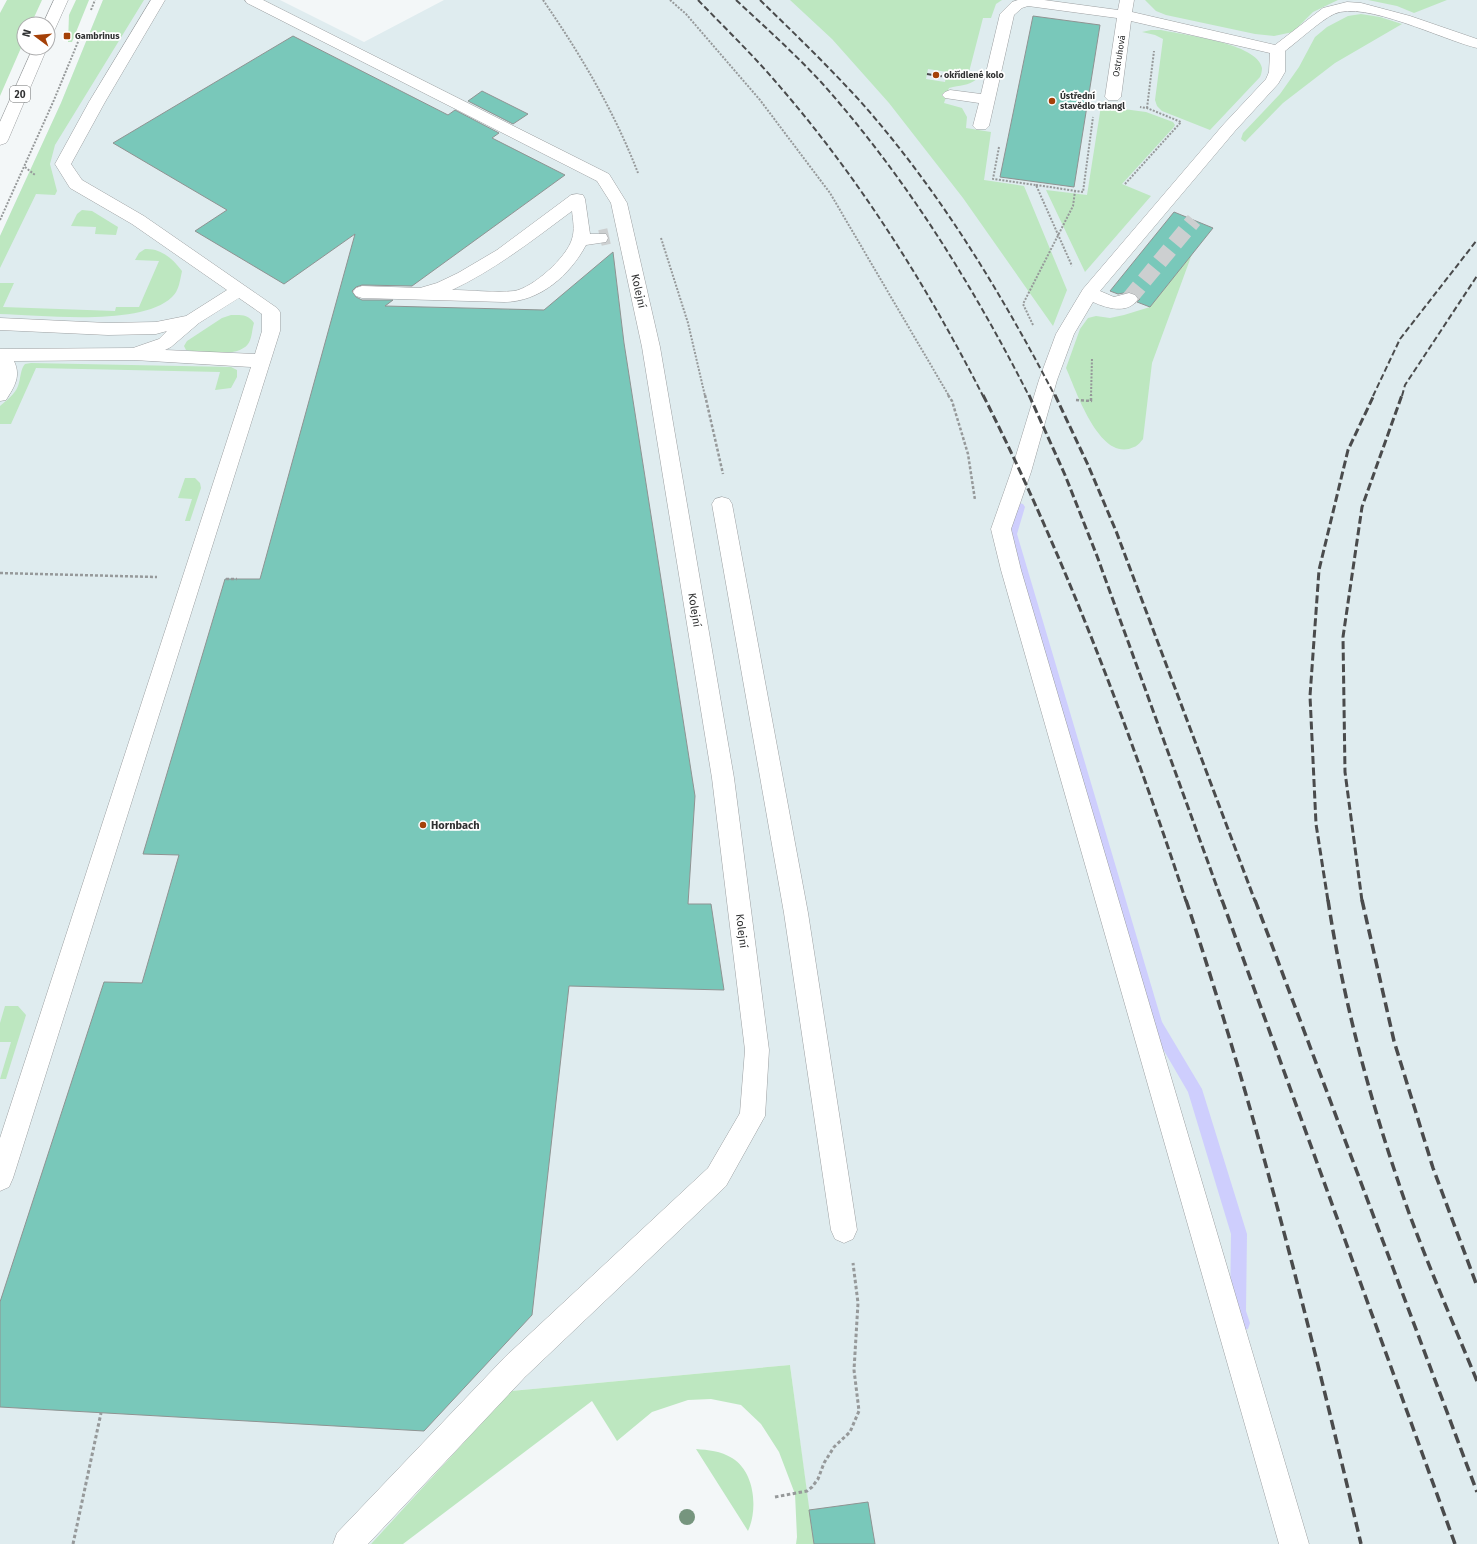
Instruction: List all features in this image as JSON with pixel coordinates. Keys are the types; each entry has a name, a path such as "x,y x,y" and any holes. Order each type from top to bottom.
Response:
{"main road":[{"path":"54,16 61,0"},
{"path":"0,1178 271,331 271,312 257,300 239,290 138,220 76,184 63,164 97,102 158,0"},
{"name":"Kolejní","path":"252,0 603,178 619,203 612,236 651,347 723,778 757,1050 752,1116 717,1177 515,1367 348,1544"},
{"name":"Ostruhová","path":"1113,98 1127,0"},
{"path":"981,126 1007,14 1010,9 1027,2 1125,15 1278,50"},
{"path":"1294,1544 1001,529 1021,472 1048,380 1065,334 1090,293 1229,128 1273,81 1277,72 1278,50 1328,11 1347,6 1360,7 1406,19 1477,44"},
{"name":"20","path":"0,140 37,56"},
{"path":"950,94 987,99"},
{"path":"362,292 422,294 519,295 546,283 567,260 580,240 580,211 577,199 481,268 445,288 422,294"},
{"path":"580,240 612,236"},
{"path":"134,354 164,343 193,319 239,290"},
{"path":"1090,293 1116,304 1124,303 1129,298"},
{"path":"0,324 108,329 156,328 193,319"},
{"path":"0,355 134,354 261,361"},
{"path":"0,355 8,366 9,377 0,395"},
{"path":"722,504 796,913 844,1230"}],"path":[{"path":"670,0 686,14 760,100 830,193 952,401 968,454 977,511 1004,541"},
{"path":"1125,184 1181,122 1147,108 1140,107"},
{"path":"1000,141 992,179 1083,192 1094,116"},
{"path":"1036,185 1079,280 1090,293"},
{"path":"0,572 237,579"},
{"path":"775,1497 806,1491 812,1487 818,1479 824,1463 834,1448 850,1432 859,1411 854,1370 858,1303 852,1257 844,1230"},
{"path":"73,1544 101,1413"}],"shaded area":[{"path":"103,0 280,0 364,42 444,0 1477,0 1477,1544 875,1544 809,1510 790,1365 511,1391 371,1544 0,1544 0,236 61,103"}],"green space":[{"path":"7,0 42,0 35,16 16,16 16,56 17,56 0,96 0,13"},
{"path":"76,0 89,0 72,42 68,42 69,15"},
{"path":"103,0 144,0 55,145 50,164 57,191 55,195 36,194 0,268 0,236 61,103"},
{"path":"790,0 1002,0 996,4 991,18 983,18 969,72 978,73 977,79 967,84 949,88 944,103 962,108 967,117 966,128 991,132 984,180 1024,186 1067,290 1053,326 963,198 889,103 832,39","holes":["928,69 947,72 945,82 926,79"]},
{"path":"1145,0 1338,0 1313,12 1293,32 1274,36 1255,34 1166,15 1156,11"},
{"path":"1368,0 1447,0 1414,13 1397,6"},
{"path":"1361,14 1380,17 1402,24 1335,63 1283,103 1245,142 1241,139 1243,133 1280,94 1299,67 1315,37 1327,27 1348,16"},
{"path":"1161,30 1202,38 1234,46 1248,52 1257,59 1262,68 1260,77 1210,130 1162,111 1157,106 1155,100 1163,39 1155,35 1142,32"},
{"path":"1101,106 1146,112 1173,122 1175,125 1122,184 1151,196 1085,272 1046,190 1087,195"},
{"path":"82,210 92,211 118,227 116,235 95,234 96,227 71,226 77,214"},
{"path":"145,249 161,252 175,262 182,271 179,285 174,295 157,306 138,312 115,316 65,317 0,314 0,283 14,283 3,307 115,311 116,307 139,307 159,261 135,260 139,253"},
{"path":"1192,254 1152,363 1143,439 1138,445 1122,449 1110,445 1100,435 1091,422 1066,368 1080,329 1088,318 1096,316 1110,318 1150,307"},
{"path":"231,315 241,315 247,317 254,323 249,342 243,348 228,353 186,350 184,346 187,341 222,318"},
{"path":"25,364 231,367 237,370 237,377 231,388 215,390 220,372 36,368 11,424 0,424 0,406 17,389 22,369"},
{"path":"185,478 195,478 200,483 201,488 190,521 185,521 192,499 178,498"},
{"path":"5,1006 18,1006 26,1015 6,1079 0,1079 11,1042 0,1042 0,1023"},
{"path":"790,1365 814,1544 796,1544 795,1494 779,1452 761,1424 741,1405 711,1399 688,1400 652,1412 617,1441 592,1401 403,1544 371,1544 511,1391"},
{"path":"696,1449 714,1451 728,1456 740,1464 746,1472 750,1481 753,1502 753,1512 748,1531"}],"building":[{"name":"Ústřední stavědlo triangl","path":"1033,16 1100,25 1074,187 1000,177"},
{"name":"Hornbach","path":"293,36 448,115 455,110 499,133 492,138 565,175 412,286 362,285 356,287 352,291 356,297 362,300 393,300 385,306 544,310 613,252 624,343 695,796 688,904 711,904 724,990 569,986 532,1315 424,1431 0,1407 0,1302 104,982 142,983 179,855 143,854 225,579 260,579 355,234 284,284 195,231 227,210 113,143"},
{"path":"482,91 528,114 513,124 468,101"},
{"path":"1174,212 1213,228 1150,307 1137,302 1140,299 1135,294 1129,292 1118,294 1110,291"},
{"path":"868,1502 875,1544 814,1544 809,1510"}],"waterway":[{"path":"1019,507 1011,534 1156,1025 1195,1089 1239,1234 1238,1311 1242,1323"}],"tunnel":[{"path":"1129,299 1194,220"},
{"path":"600,238 609,236"}],"railway":[{"path":"698,0 775,81 805,117 862,193 914,272 983,396"},
{"path":"736,0 790,50 821,82 881,155 909,193 960,272 1029,396"},
{"path":"760,0 860,101 916,170 942,206 990,280 1055,396"},
{"path":"927,74 946,77"},
{"path":"1373,396 1400,339 1477,240"},
{"path":"1402,396 1405,385 1477,276"},
{"path":"983,395 1041,518 1094,644 1142,772 1186,901"},
{"path":"1029,395 1065,475 1097,556 1222,901"},
{"path":"1055,395 1088,465 1116,531 1255,901"},
{"path":"1328,901 1316,824 1310,696 1319,570 1348,450 1374,395"},
{"path":"1362,901 1345,772 1343,637 1362,507 1402,395"},
{"path":"1186,900 1212,979 1259,1139 1302,1301 1361,1544"},
{"path":"1222,900 1455,1544"},
{"path":"1255,900 1477,1492"},
{"path":"1328,900 1342,979 1351,1019 1383,1136 1417,1234 1477,1381"},
{"path":"1362,900 1394,1041 1433,1168 1477,1286"}],"place":[{"name":"Gambrinus","path":"67,36"},
{"name":"okřídlené kolo","path":"936,75"},
{"name":"Ústřední stavědlo triangl","path":"1052,101"},
{"name":"Hornbach","path":"423,825"}]}
